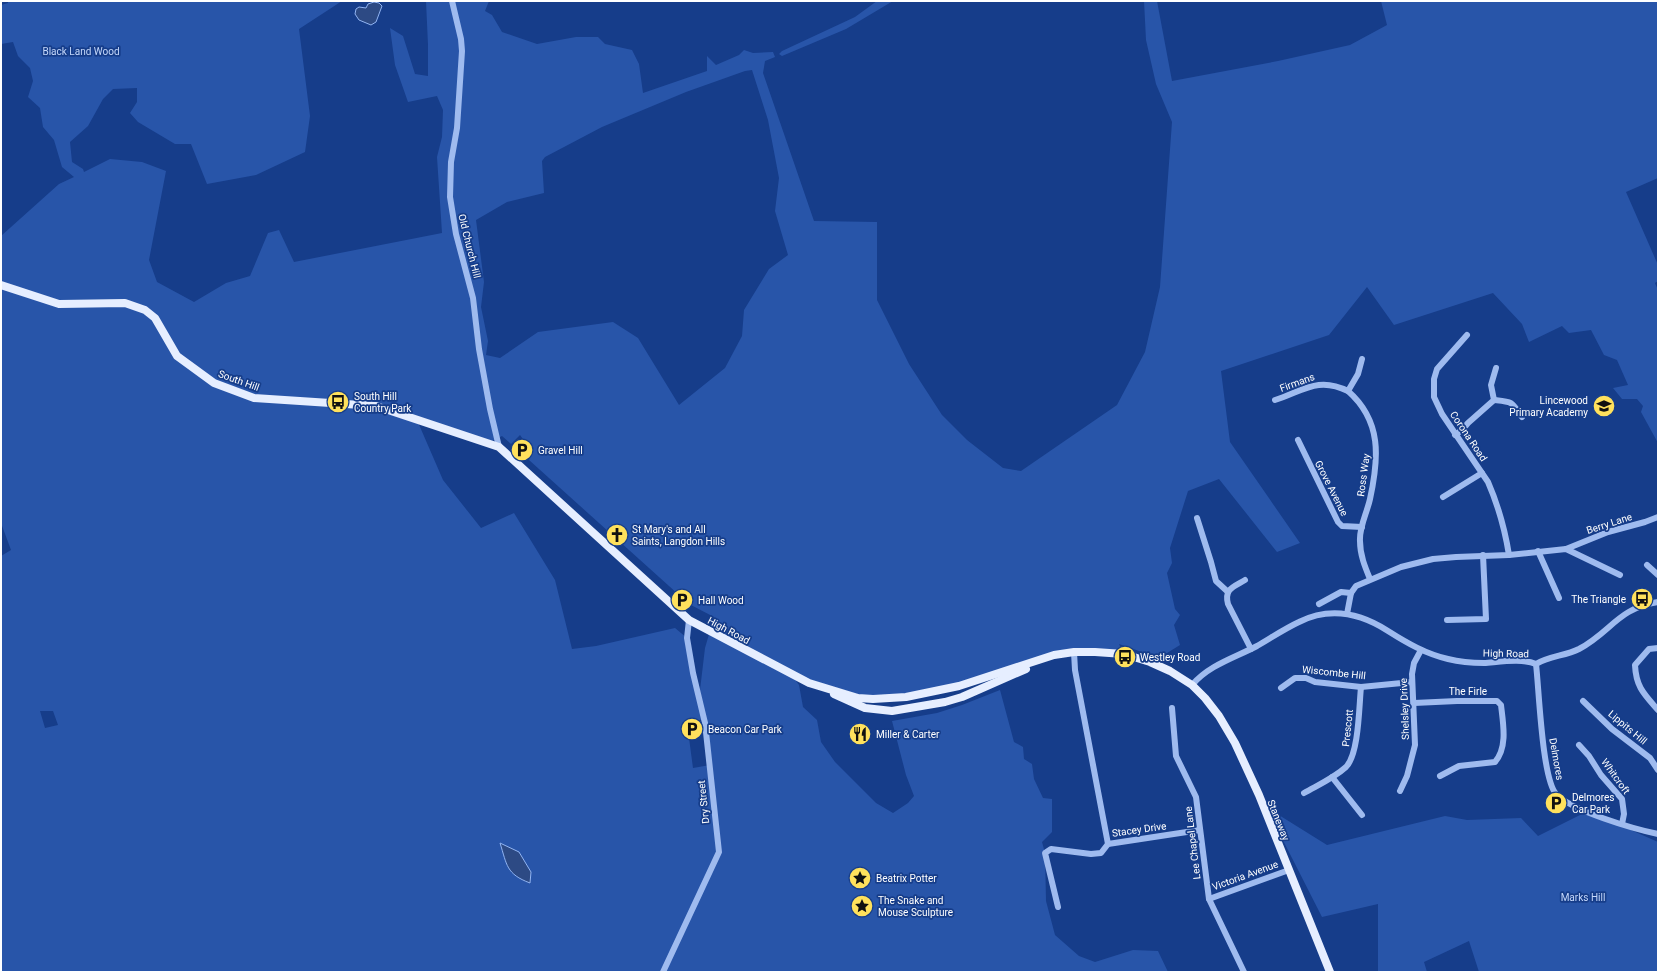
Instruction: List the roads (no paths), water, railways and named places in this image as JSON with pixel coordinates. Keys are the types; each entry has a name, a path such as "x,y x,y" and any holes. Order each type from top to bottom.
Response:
{"main road":[{"name":"South Hill","path":"1,285 59,304 125,303 145,310 155,318 177,356 214,383 254,398 376,406 499,447"},
{"name":"High Road","path":"499,447 689,620 809,683 858,698 873,699 906,697 959,686 1054,655 1074,652 1124,654 1164,668 1192,685"},
{"name":"High Road","path":"818,686 865,708 892,711 962,697 1031,667 1074,652"},
{"name":"Staneway","path":"1192,685 1213,708 1238,748 1330,972"}],"street":[{"name":"Old Church Hill","path":"452,1 461,39 462,51 457,128 451,162 450,197 456,234 473,298 479,349 490,409 499,447"},
{"name":"Corona Road","path":"1467,335 1439,366 1434,380 1434,390 1437,404 1455,435 1482,473 1494,495 1509,555"},
{"path":"1348,391 1358,374 1362,359"},
{"path":"1494,400 1491,385 1496,368"},
{"name":"Firmans","path":"1275,400 1317,384 1331,384 1348,391"},
{"name":"Ross Way","path":"1348,391 1366,412 1376,443 1377,454 1370,499 1360,540 1360,551 1370,579"},
{"path":"1455,435 1494,400 1508,401 1514,405 1522,417"},
{"name":"Grove Avenue","path":"1298,440 1338,522 1342,526 1362,527"},
{"path":"1443,497 1482,473"},
{"name":"Berry Lane","path":"1566,549 1608,532 1658,517"},
{"path":"1197,518 1215,579 1219,586 1228,592"},
{"path":"1347,614 1351,593 1356,586 1370,579 1422,561 1483,555 1509,555 1566,549 1620,575"},
{"path":"1538,551 1559,598"},
{"path":"1448,620 1486,619 1483,555"},
{"path":"1647,565 1658,575"},
{"path":"1245,580 1228,592 1227,598 1228,604 1251,649"},
{"path":"1320,604 1340,592 1351,593"},
{"name":"High Road","path":"1192,685 1210,670 1305,619 1329,613 1347,614 1374,622 1421,650 1440,657 1466,662 1524,661 1536,664 1544,660 1577,650 1595,638 1630,610 1658,602"},
{"name":"Dry Street","path":"663,972 719,852 705,723 693,673 687,638 689,620"},
{"path":"1658,648 1649,649 1635,665 1636,678 1640,689 1658,710"},
{"name":"Shelsley Drive","path":"1400,790 1407,776 1415,745 1412,682 1413,668 1421,650"},
{"path":"1074,652 1075,673 1108,844"},
{"name":"Delmores","path":"1536,664 1545,759 1551,785 1556,794 1572,804 1634,829 1658,834"},
{"name":"Wiscombe Hill","path":"1281,688 1295,678 1306,678 1315,682 1361,687 1412,682"},
{"name":"Prescott","path":"1304,793 1346,767 1354,753 1361,687"},
{"name":"Lippits Hill","path":"1583,700 1612,729 1650,758 1658,770"},
{"name":"The Firle","path":"1414,703 1497,701 1501,705 1503,744 1500,756 1495,762 1459,766 1440,776"},
{"name":"Lee Chapel Lane","path":"1172,708 1176,756 1196,797 1209,899 1244,972"},
{"name":"Whitcroft","path":"1579,745 1589,756 1605,780 1622,799 1624,814 1622,824"},
{"path":"1332,777 1362,814"},
{"name":"Stacey Drive","path":"1058,907 1045,853 1051,849 1091,854 1101,852 1108,844 1200,830"},
{"name":"Victoria Avenue","path":"1209,899 1289,870"}],"place":[{"name":"South Hill Country Park","path":"338,402"},
{"name":"Lincewood Primary Academy","path":"1604,406"},
{"name":"Gravel Hill","path":"522,450"},
{"name":"St Mary's and All Saints, Langdon Hills","path":"617,535"},
{"name":"The Triangle","path":"1642,599"},
{"name":"Hall Wood","path":"682,600"},
{"name":"Westley Road","path":"1125,657"},
{"name":"Beacon Car Park","path":"692,729"},
{"name":"Miller & Carter","path":"860,734"},
{"name":"Delmores Car Park","path":"1556,803"},
{"name":"Beatrix Potter","path":"860,878"},
{"name":"The Snake and Mouse Sculpture","path":"862,906"}],"park label":[{"name":"Black Land Wood","path":"81,51"},
{"name":"Marks Hill","path":"1583,897"}]}
